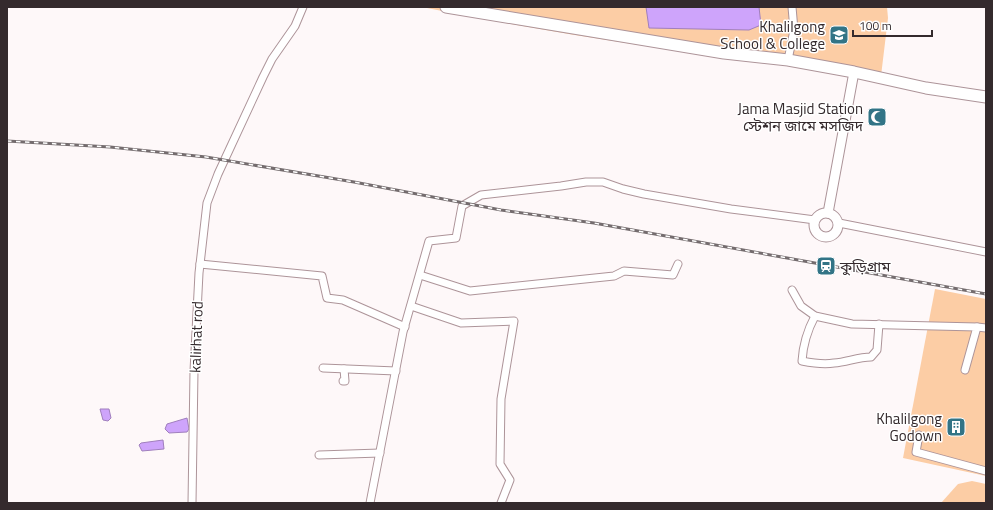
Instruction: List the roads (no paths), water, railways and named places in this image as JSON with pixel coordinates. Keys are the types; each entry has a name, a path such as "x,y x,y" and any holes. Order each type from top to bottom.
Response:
{"highway":[{"path":"446,7 460,8 724,53 788,60 854,72 926,88 986,97"}],"main road":[{"path":"828,213 854,72"},
{"path":"828,213 835,216 839,224 834,234 822,237 814,228 815,220 820,214 828,213"}],"street":[{"name":"kalirhat rod","path":"192,503 194,371 200,264 205,216 211,191 218,174 272,59 295,26 303,7"},
{"path":"788,60 794,30 792,7"},
{"path":"370,503 405,327 429,241 456,238 462,206 481,195 511,190 561,186 586,182 603,182 644,194 731,209 815,220"},
{"path":"839,224 986,252"},
{"path":"200,264 322,276 327,298 343,300 405,327"},
{"path":"420,275 470,291 614,276 624,271 673,275 678,264"},
{"path":"792,290 801,306 815,316 852,324 986,328"},
{"path":"411,306 461,323 514,321 501,399 500,464 510,480 501,503"},
{"path":"815,316 806,332 803,344 802,361 813,363 833,364 860,357 871,357 877,350 879,324"},
{"path":"965,370 976,327"},
{"path":"323,368 396,371"},
{"path":"343,381 345,381 344,369"},
{"path":"919,435 916,452 986,471"},
{"path":"319,455 380,453"}],"railway":[{"path":"7,141 110,147 206,157 354,182 501,210 594,223 986,294"}],"place":[{"name":"Khalilgong School & College","path":"839,35"},
{"name":"Jama Masjid Station স্টেশন জামে মসজিদ","path":"877,117"},
{"name":"কুড়িগ্রাম","path":"826,266"},
{"name":"Khalilgong Godown","path":"956,427"}]}
